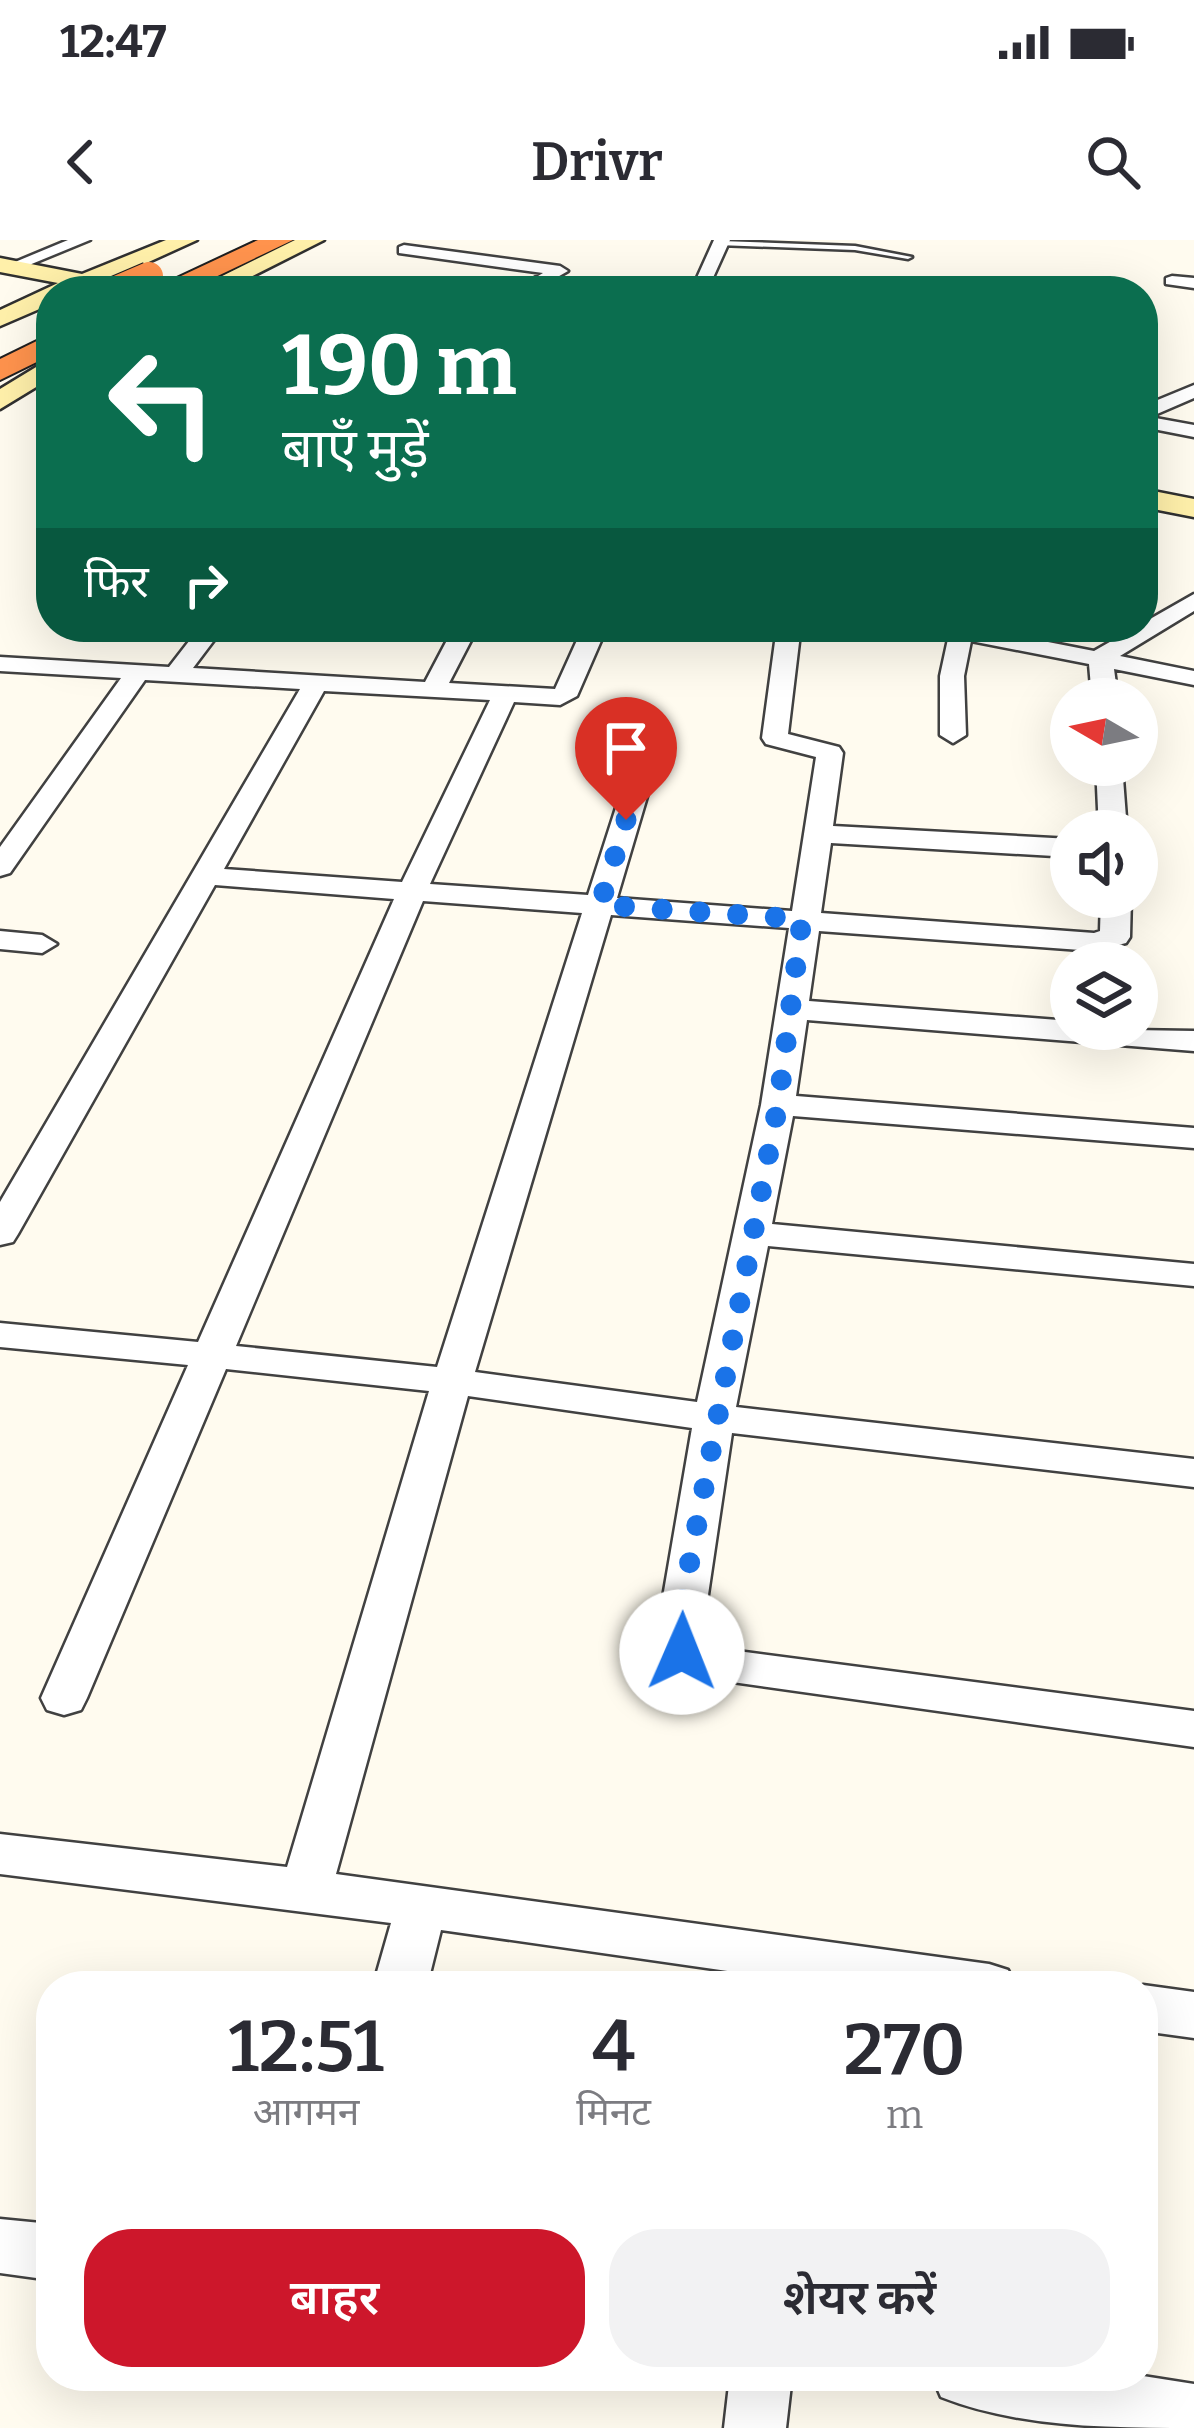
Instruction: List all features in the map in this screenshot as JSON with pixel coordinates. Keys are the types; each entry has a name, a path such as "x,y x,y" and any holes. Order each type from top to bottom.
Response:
{"highway":[{"path":"181,276 233,240"},
{"path":"192,276 280,240"},
{"path":"0,343 36,326"},
{"path":"0,370 36,351"}],"street":[{"path":"4,268 82,240"},
{"path":"100,276 186,240"},
{"path":"199,276 313,240"},
{"path":"706,276 722,242"},
{"path":"404,250 560,272 552,276"},
{"path":"4,268 36,278"},
{"path":"1172,281 1194,283"},
{"path":"0,319 36,303"},
{"path":"0,401 36,376"},
{"path":"1158,409 1194,391"},
{"path":"1158,421 1194,430"},
{"path":"1158,488 1194,495"},
{"path":"1158,501 1194,508"},
{"path":"1159,596 1193,602"},
{"path":"1158,623 1193,602"},
{"path":"175,675 200,642"},
{"path":"433,689 458,642"},
{"path":"0,664 566,694 589,642"},
{"path":"787,642 774,735 784,743 819,746 830,753 778,1105 677,1628 682,1652 706,1664 1194,1729"},
{"path":"953,735 952,676 959,642"},
{"path":"1014,642 1194,678"},
{"path":"1100,658 1127,642"},
{"path":"1100,658 1102,678"},
{"path":"0,867 137,674"},
{"path":"0,1234 317,681"},
{"path":"64,1699 413,890 506,693"},
{"path":"305,1890 451,1384 652,736"},
{"path":"821,834 1050,847"},
{"path":"208,876 1094,942 1114,937 1117,918"},
{"path":"0,940 42,944"},
{"path":"794,1009 1194,1041"},
{"path":"778,1105 1194,1138"},
{"path":"750,1233 1194,1275"},
{"path":"0,1335 392,1373 714,1418 1194,1473"},
{"path":"0,1854 305,1890 883,1971"},
{"path":"404,1971 422,1906"},
{"path":"1158,2010 1194,2015"},
{"path":"0,2246 36,2250"},
{"path":"755,2428 759,2391"},
{"path":"1052,2391 1194,2415"}],"lane":[{"path":"722,242 855,248 908,257"}],"route":[{"path":"626,820 600,905 802,919 778,1105 677,1628 682,1652"}]}
